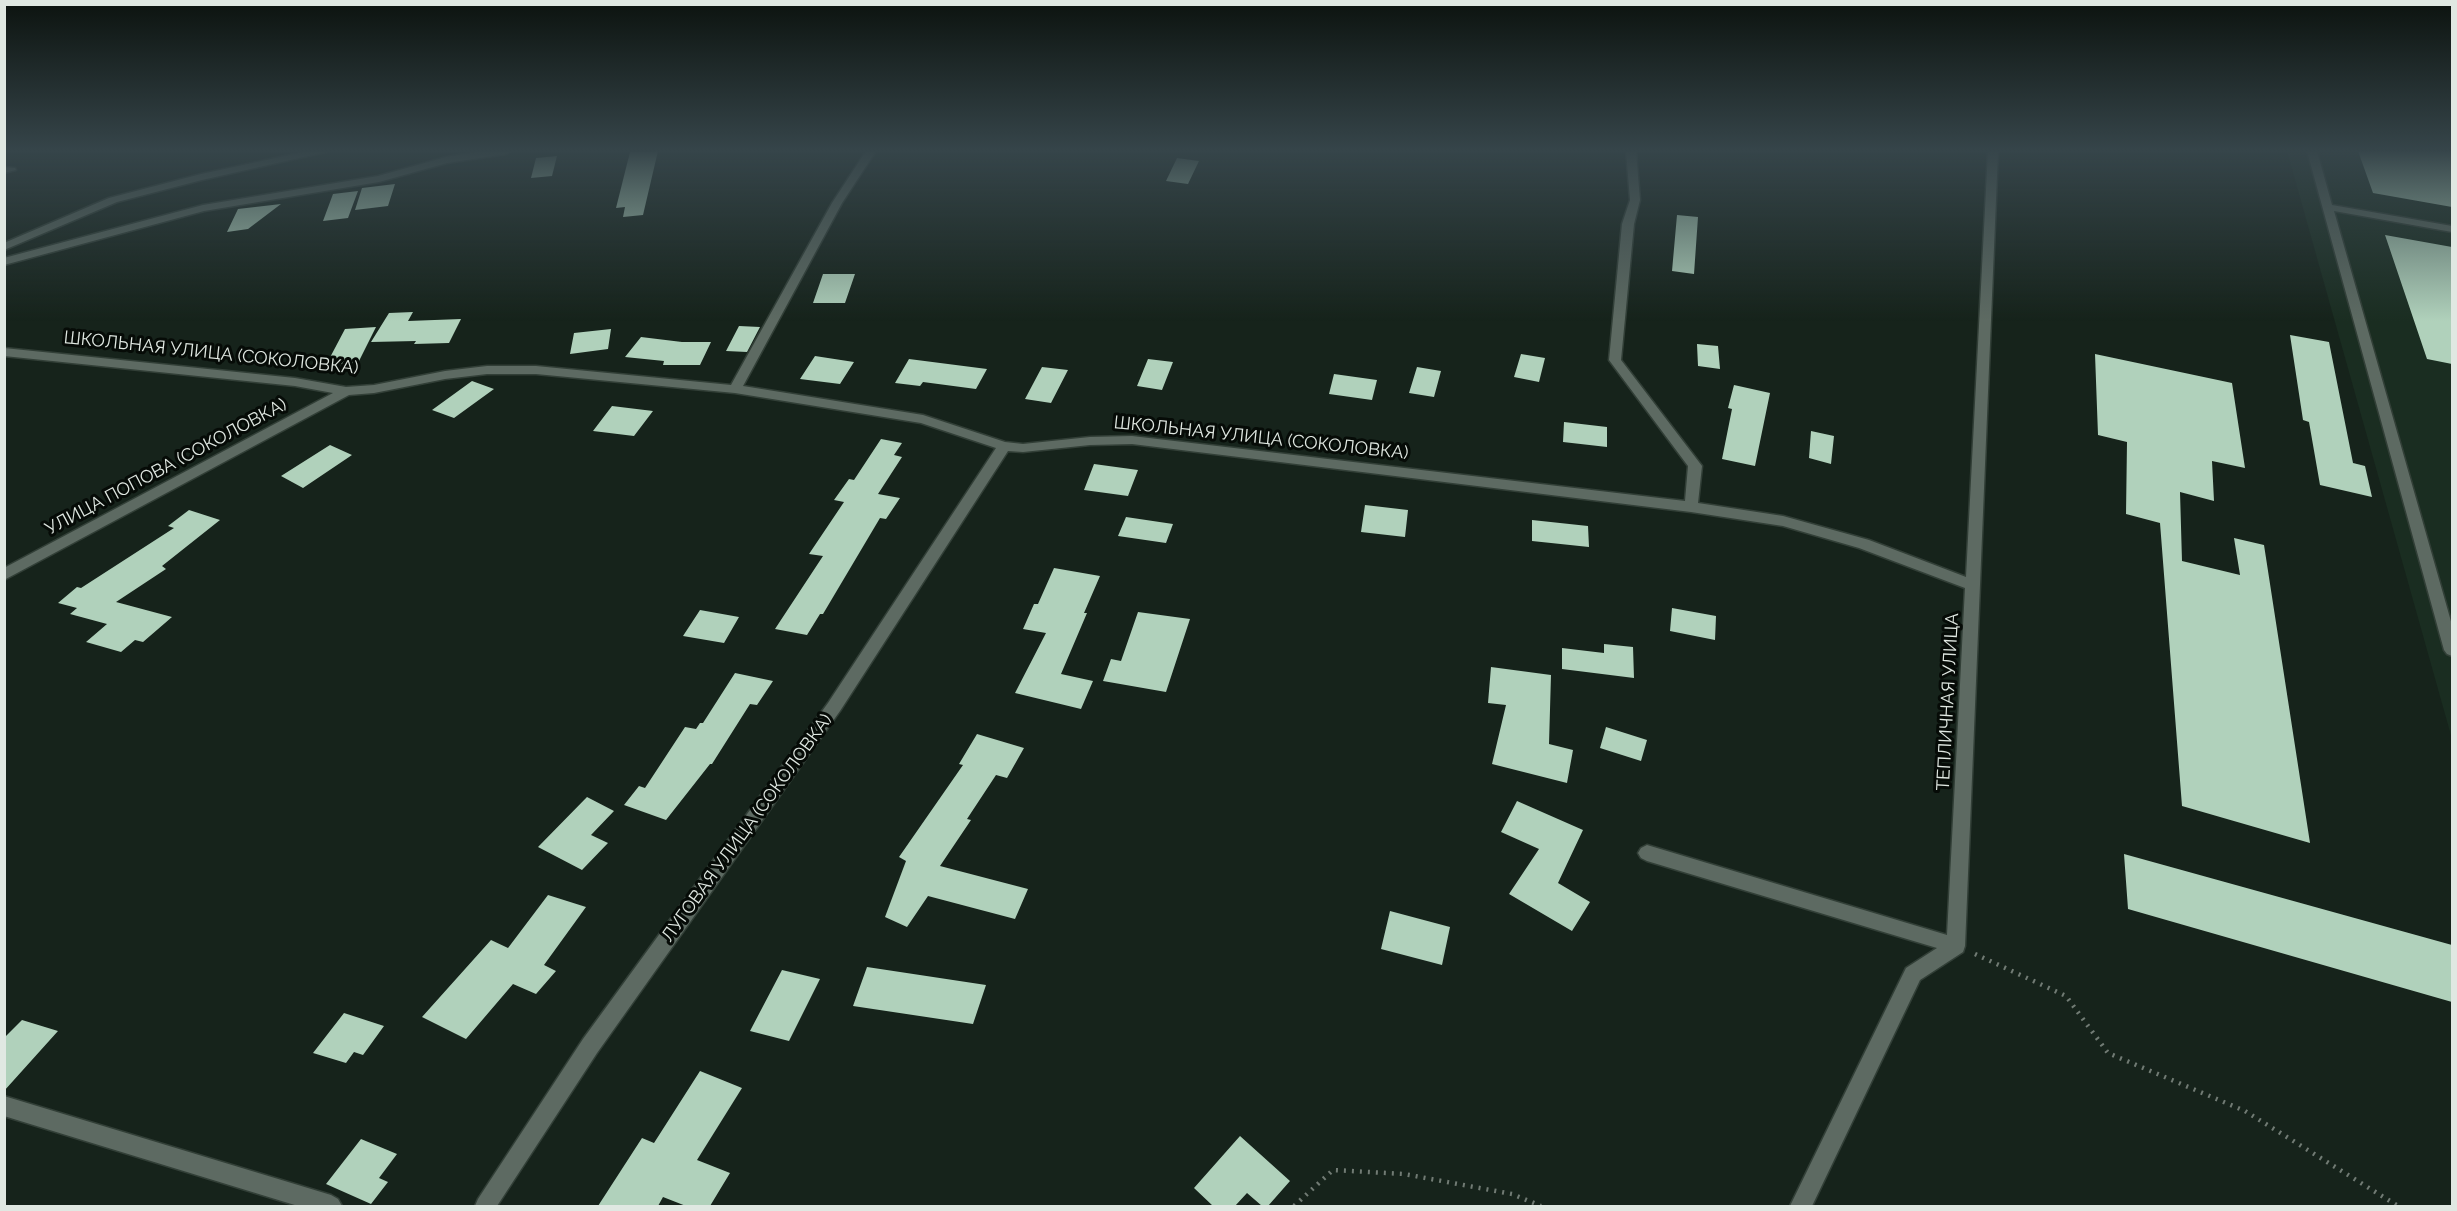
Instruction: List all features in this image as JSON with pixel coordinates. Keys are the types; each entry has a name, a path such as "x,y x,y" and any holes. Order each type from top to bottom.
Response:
{"street":[{"path":"4,247 96,208"},
{"path":"4,262 206,208"},
{"path":"735,389 835,208"},
{"path":"1633,208 1628,224 1615,360 1695,466 1691,507"},
{"name":"ТЕПЛИЧНАЯ УЛИЦА","path":"1956,946 1990,208"},
{"path":"2328,208 2452,650"},
{"path":"2331,208 2452,229"},
{"name":"ШКОЛЬНАЯ УЛИЦА (СОКОЛОВКА)","path":"4,352 296,382 346,390 374,389 445,375 487,370 536,370 735,389 923,419 1004,446 1023,448 1090,441 1132,440 1691,507 1784,521 1864,544 1973,585"},
{"name":"УЛИЦА ПОПОВА (СОКОЛОВКА)","path":"4,575 346,390"},
{"name":"ЛУГОВАЯ УЛИЦА (СОКОЛОВКА)","path":"485,1206 590,1046 834,707 1004,446"},
{"path":"1647,853 1956,946"},
{"path":"1801,1206 1912,974 1956,946"},
{"path":"4,1106 331,1206"}],"path":[{"path":"1956,946 2066,996 2108,1053 2246,1111 2398,1206"},
{"path":"1294,1206 1333,1170 1404,1174 1512,1194 1541,1206"}],"shaded area":[{"path":"2303,208 2452,208 2452,739"}],"building":[{"path":"276,208 248,229 227,232 238,209"},
{"path":"328,208 352,208 348,218 323,221"},
{"path":"356,208 376,208 355,210"},
{"path":"625,208 645,208 643,215 623,217"},
{"path":"1677,215 1698,217 1694,274 1672,271"},
{"path":"2385,235 2452,247 2452,364 2427,359"},
{"path":"823,274 855,274 845,303 813,303"},
{"path":"413,312 408,321 461,319 449,343 371,342 389,313"},
{"path":"739,326 760,327 747,352 726,351"},
{"path":"376,327 358,363 326,365 345,329"},
{"path":"611,329 608,349 570,354 574,333"},
{"path":"2290,335 2329,342 2353,463 2365,466 2372,497 2320,485 2309,422 2303,420"},
{"path":"641,337 682,342 711,342 700,365 663,365 664,361 625,357"},
{"path":"1697,344 1718,346 1720,369 1698,366"},
{"path":"1521,354 1545,358 1539,382 1514,377"},
{"path":"2095,354 2232,383 2245,468 2212,461 2214,501 2180,492 2182,561 2240,575 2234,538 2264,545 2310,843 2182,806 2160,523 2126,514 2127,442 2098,435"},
{"path":"815,356 854,362 840,384 800,379"},
{"path":"909,359 987,369 976,389 923,382 920,386 895,383"},
{"path":"1148,359 1173,362 1162,390 1137,386"},
{"path":"1042,367 1068,370 1051,403 1025,399"},
{"path":"1417,367 1441,371 1434,397 1409,393"},
{"path":"1334,374 1377,380 1372,400 1329,394"},
{"path":"472,381 494,389 454,418 432,410"},
{"path":"1734,385 1770,393 1755,466 1722,459 1732,409 1728,408"},
{"path":"612,406 653,411 634,436 593,431"},
{"path":"1564,422 1607,427 1607,447 1563,442"},
{"path":"1811,431 1834,436 1831,464 1809,458"},
{"path":"881,439 902,443 894,455 902,457 878,494 900,498 886,519 880,518 823,614 820,614 807,635 775,629 823,556 809,554 844,502 834,500 849,479 854,480"},
{"path":"330,445 352,455 303,488 281,476"},
{"path":"1094,464 1138,470 1128,496 1084,490"},
{"path":"1365,505 1408,510 1405,537 1361,532"},
{"path":"189,510 220,520 162,566 166,569 116,602 172,617 143,642 135,640 121,652 86,642 107,624 70,614 77,608 58,603 77,587 81,588 174,528 168,526"},
{"path":"1126,517 1173,524 1166,543 1118,536"},
{"path":"1532,520 1588,526 1589,547 1532,541"},
{"path":"1054,568 1100,576 1061,674 1093,681 1081,709 1015,693 1046,633 1023,629 1034,604 1038,604"},
{"path":"1672,608 1716,616 1715,640 1670,631"},
{"path":"700,610 739,617 724,643 683,636"},
{"path":"1138,612 1190,619 1166,692 1103,681 1111,659 1121,661"},
{"path":"1604,644 1633,647 1634,678 1562,669 1562,648 1604,653"},
{"path":"1491,667 1551,675 1549,744 1573,750 1567,783 1492,764 1506,705 1488,703"},
{"path":"735,673 773,681 757,705 750,704 712,764 666,820 624,805 639,786 645,788 685,727 696,729 700,723 703,723"},
{"path":"1606,727 1647,740 1641,761 1600,748"},
{"path":"977,734 1024,748 1007,778 996,775 967,819 971,820 940,866 1028,889 1015,919 928,896 907,927 885,917 906,861 899,857 963,765 959,764"},
{"path":"587,797 614,811 591,835 608,843 582,870 538,847"},
{"path":"1517,801 1583,830 1558,883 1590,902 1572,931 1509,894 1539,849 1501,832"},
{"path":"2124,854 2452,945 2452,1002 2128,909"},
{"path":"548,895 586,907 544,965 556,971 536,994 513,984 466,1039 422,1017 491,940 508,948"},
{"path":"1390,911 1450,927 1442,965 1381,949"},
{"path":"867,967 986,985 973,1024 853,1006"},
{"path":"782,970 820,979 789,1041 750,1031"},
{"path":"344,1013 384,1026 363,1055 354,1052 346,1063 313,1053"},
{"path":"22,1020 58,1031 4,1091 4,1038"},
{"path":"700,1071 742,1088 697,1160 730,1173 710,1206 686,1206 663,1197 658,1206 598,1206 642,1138 654,1143"},
{"path":"1240,1136 1290,1181 1268,1206 1262,1206 1247,1193 1235,1206 1213,1206 1194,1188"},
{"path":"361,1139 397,1154 379,1178 388,1182 371,1204 326,1184"}]}
